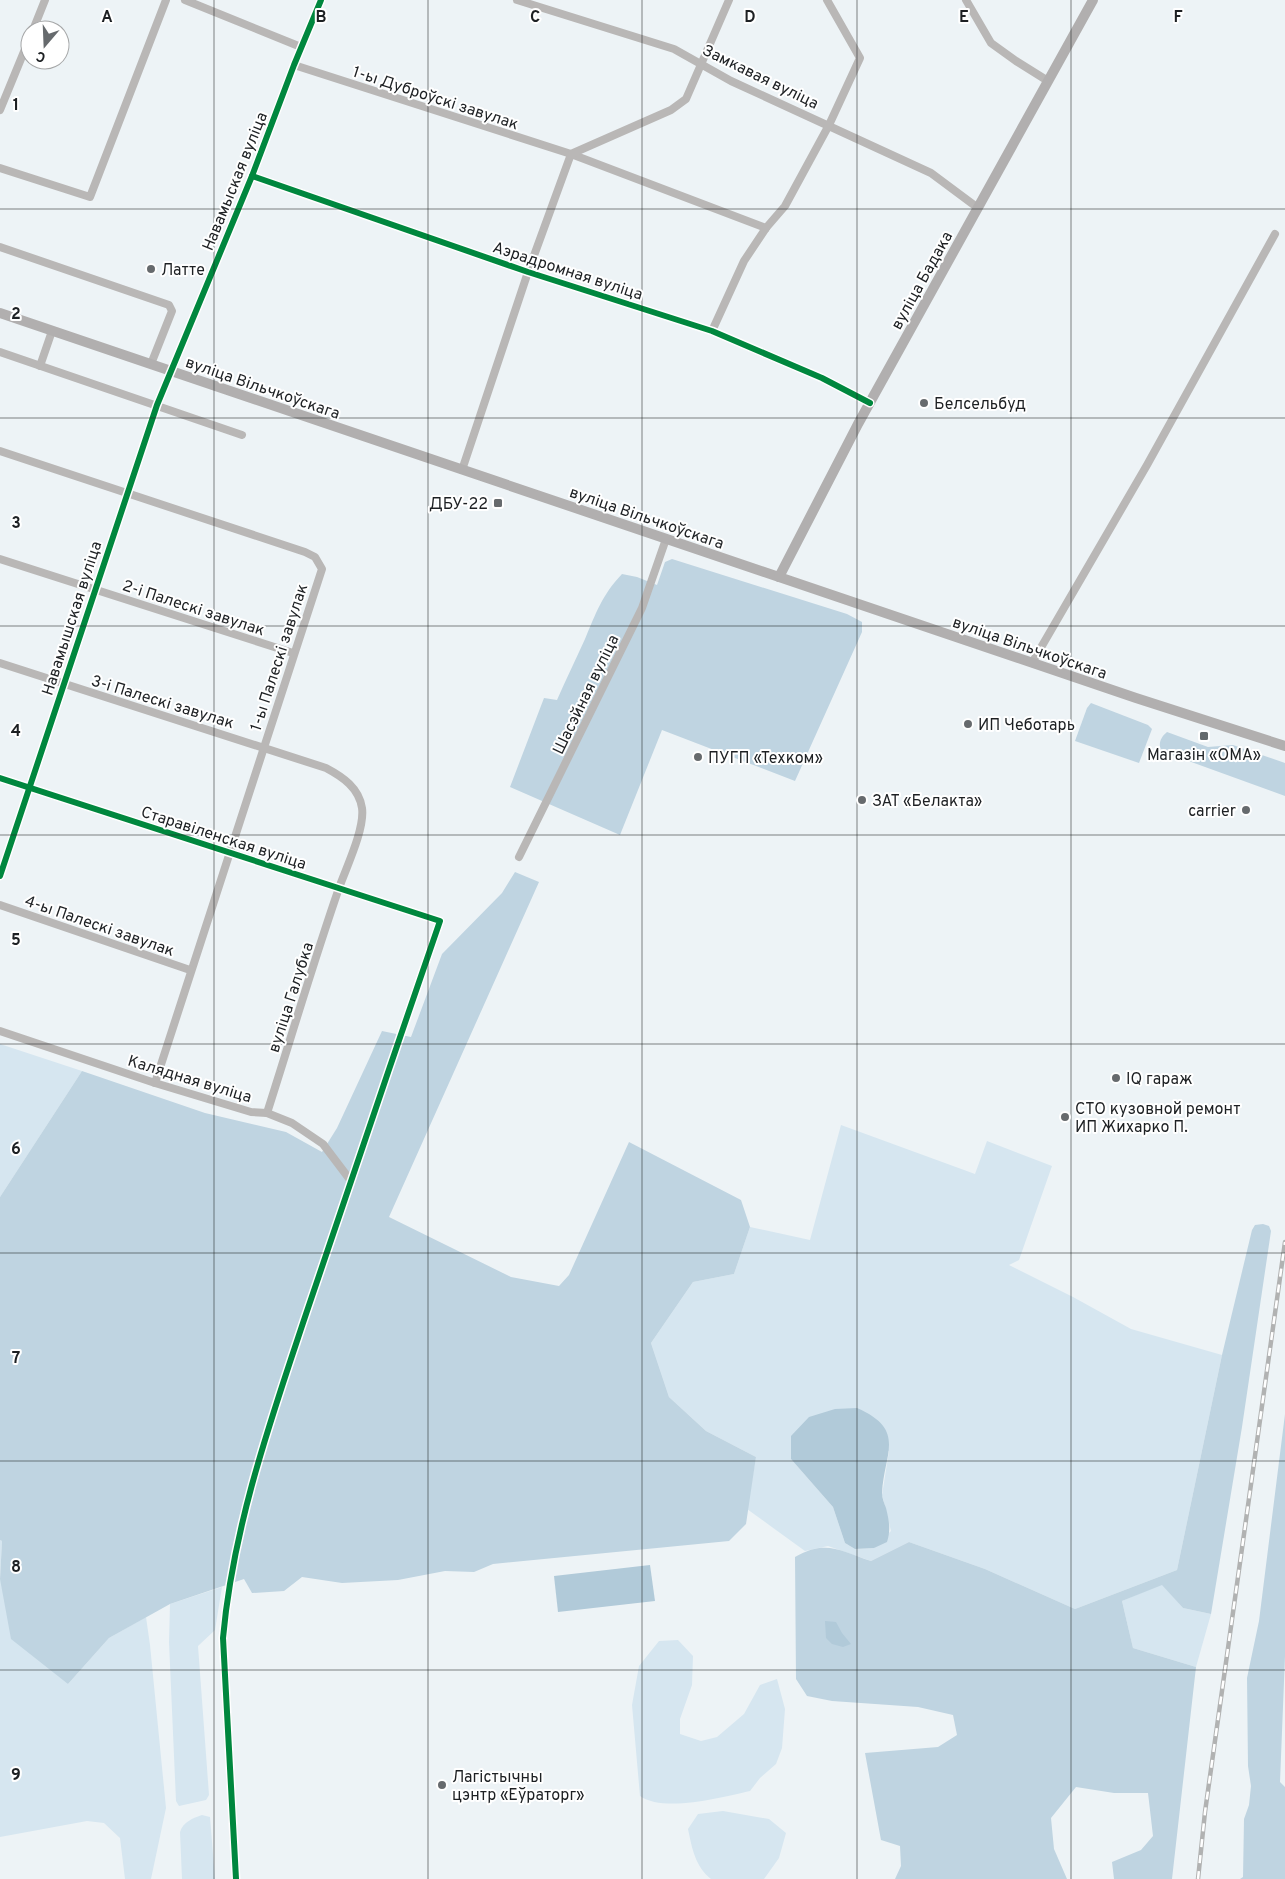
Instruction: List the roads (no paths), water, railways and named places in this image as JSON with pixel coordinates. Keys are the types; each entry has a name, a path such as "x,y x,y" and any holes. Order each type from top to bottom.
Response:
{"main road":[{"name":"вуліца Бадака","path":"779,577 870,403 1093,0"},
{"name":"вуліца Вільчкоўскага","path":"0,313 1032,663 1285,746"}],"street":[{"path":"37,20 45,0"},
{"path":"0,168 90,197 166,0"},
{"path":"185,0 301,47"},
{"name":"Навамыская вуліца","path":"171,370 252,176 321,0"},
{"name":"Замкавая вуліца","path":"517,0 674,49 731,80 931,173 978,208"},
{"path":"462,470 528,272 571,154 671,110 686,99 729,0"},
{"path":"712,331 744,260 766,228 785,206 829,125 860,58 827,0"},
{"path":"966,0 991,43 1048,81"},
{"path":"0,110 20,61"},
{"name":"1-ы Дуброўскі завулак","path":"294,65 571,154 766,228"},
{"name":"Аэрадромная вуліца","path":"252,176 528,272 712,331 822,378 870,403"},
{"path":"1032,663 1147,465 1275,234"},
{"path":"0,246 169,305 172,311 151,364"},
{"path":"40,366 52,331"},
{"path":"0,352 242,434"},
{"name":"Навамышская вуліца","path":"0,876 94,590 157,404 171,370"},
{"name":"1-ы Палескі завулак","path":"0,451 288,547 315,557 322,569 190,970 155,1083"},
{"name":"Шасэйная вуліца","path":"519,857 642,608 666,539"},
{"name":"2-і Палескі завулак","path":"0,559 293,653"},
{"name":"3-і Палескі завулак","path":"0,663 263,747 326,768 345,778 355,791 362,806 363,820 339,889"},
{"name":"Старавіленская вуліца","path":"0,778 440,921 351,1181"},
{"name":"вуліца Галубка","path":"267,1113 339,889"},
{"name":"4-ы Палескі завулак","path":"0,905 190,970"},
{"name":"Калядная вуліца","path":"0,1032 155,1083 251,1112 267,1113 292,1123 323,1144 351,1181"},
{"path":"236,1879 223,1638 228,1600 242,1518 274,1412 351,1181"}],"railway":[{"path":"1198,1879 1205,1812 1285,1242"}],"place":[{"name":"Латте","path":"151,269"},
{"name":"Белсельбуд","path":"924,403"},
{"name":"ДБУ-22","path":"498,503"},
{"name":"ИП Чеботарь","path":"968,724"},
{"name":"Магазін «ОМА»","path":"1204,736"},
{"name":"ПУГП «Техком»","path":"698,757"},
{"name":"ЗАТ «Белакта»","path":"862,800"},
{"name":"carrier","path":"1246,810"},
{"name":"IQ гараж","path":"1116,1078"},
{"name":"СТО кузовной ремонт ИП Жихарко П.","path":"1065,1117"},
{"name":"Лагістычны цэнтр «Еўраторг»","path":"442,1785"}]}
